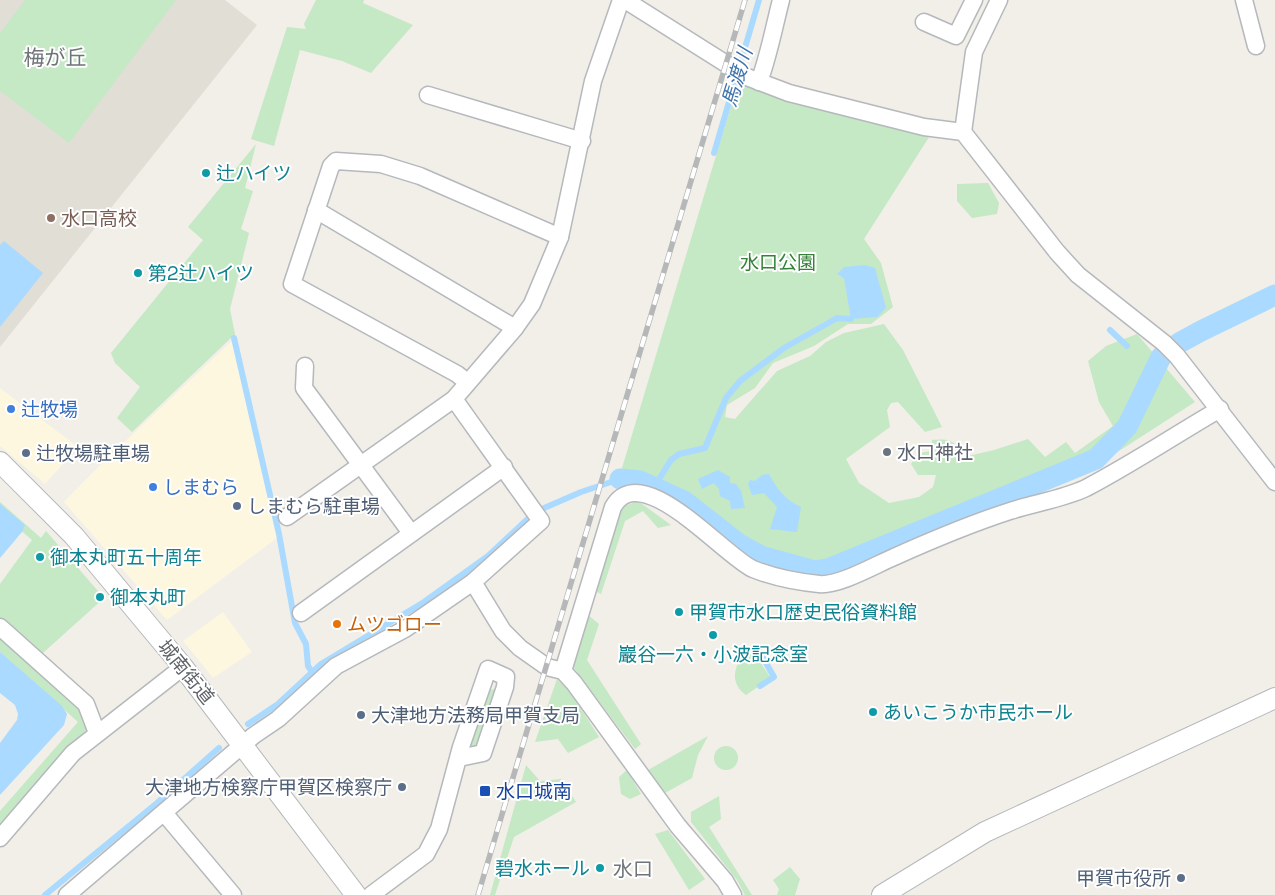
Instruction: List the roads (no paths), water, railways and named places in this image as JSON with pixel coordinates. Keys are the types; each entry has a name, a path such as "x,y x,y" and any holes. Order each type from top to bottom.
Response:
{"street":[{"path":"287,517 454,399 515,328 532,304 560,237 582,141 593,82 621,0"},
{"path":"625,0 746,76 789,93 924,127 963,132 1057,252 1078,275 1168,347 1220,409 1275,482"},
{"path":"746,76 768,56 770,39 781,0"},
{"path":"924,22 956,36 974,0"},
{"path":"963,132 974,52 999,0"},
{"path":"1244,0 1256,46"},
{"path":"428,95 582,141"},
{"path":"467,382 457,374 292,284 331,166 336,161 381,164 420,176 560,237"},
{"path":"316,210 515,328"},
{"path":"305,366 304,388 411,533"},
{"path":"67,895 165,814 243,745 278,719 336,666 405,629 474,582 541,521 531,504 454,399"},
{"path":"563,671 613,507 618,498 628,494 645,493 673,507 736,559 753,568 777,576 822,585 840,580 924,544 1009,511 1084,489 1220,409"},
{"name":"城南街道","path":"0,462 74,536 183,667 356,895"},
{"path":"301,612 504,467"},
{"path":"474,582 503,631 520,648 547,667 563,671 620,743 678,826 725,882 733,895"},
{"path":"0,627 86,704 97,733"},
{"path":"0,838 73,752 183,667"},
{"path":"371,895 426,854 439,829 459,758 488,669 506,677 505,687 483,752 459,758"},
{"path":"882,895 986,832 1275,698"},
{"path":"165,814 233,895"}],"water":[{"path":"4,241 43,273 0,327 0,245"},
{"path":"865,265 875,268 886,308 877,317 851,319 844,278 837,274 844,267"},
{"path":"718,470 730,477 730,483 736,484 741,491 745,508 731,509 730,501 720,496 719,489 714,483 702,489 698,479"},
{"path":"769,474 782,494 801,507 797,532 770,529 777,507 764,493 752,495 748,484 750,480 755,481 762,475"},
{"path":"0,504 25,525 22,532 0,558"},
{"path":"0,652 62,706 67,714 64,725 0,795 0,743 17,720 18,714 15,705 0,693"}],"waterway":[{"name":"馬渡川","path":"714,153 759,0"},
{"path":"620,479 640,481 684,501 739,544 761,556 815,571 828,569 1096,459 1127,427 1161,357 1179,343 1201,331 1275,295"},
{"path":"654,487 671,460 679,454 705,448 726,398 740,381 784,348 837,318 851,319"},
{"path":"1110,330 1127,346"},
{"path":"234,338 279,534 295,623 306,644 308,666 312,672"},
{"path":"1148,371 1152,374"},
{"path":"248,724 278,704 321,664 424,602 488,556 535,512 581,492 620,479"},
{"path":"757,647 774,677 760,686"},
{"path":"45,895 157,803 219,748"}],"railway":[{"path":"478,895 745,0"}],"place":[{"name":"辻ハイツ","path":"206,173"},
{"name":"水口高校","path":"51,218"},
{"name":"第2辻ハイツ","path":"138,273"},
{"name":"辻牧場","path":"11,409"},
{"name":"水口神社","path":"887,452"},
{"name":"辻牧場駐車場","path":"26,453"},
{"name":"しまむら","path":"153,487"},
{"name":"しまむら駐車場","path":"237,506"},
{"name":"御本丸町五十周年","path":"40,557"},
{"name":"御本丸町","path":"100,597"},
{"name":"甲賀市水口歴史民俗資料館","path":"679,612"},
{"name":"ムツゴロー","path":"337,624"},
{"name":"巖谷一六・小波記念室","path":"713,635"},
{"name":"あいこうか市民ホール","path":"873,712"},
{"name":"大津地方法務局甲賀支局","path":"361,715"},
{"name":"大津地方検察庁甲賀区検察庁","path":"402,787"},
{"name":"水口城南","path":"485,791"},
{"name":"碧水ホール","path":"600,868"},
{"name":"甲賀市役所","path":"1181,878"}],"district":[{"name":"梅が丘","path":"55,57"},
{"name":"水口","path":"633,869"}],"park label":[{"name":"水口公園","path":"778,262"}]}
